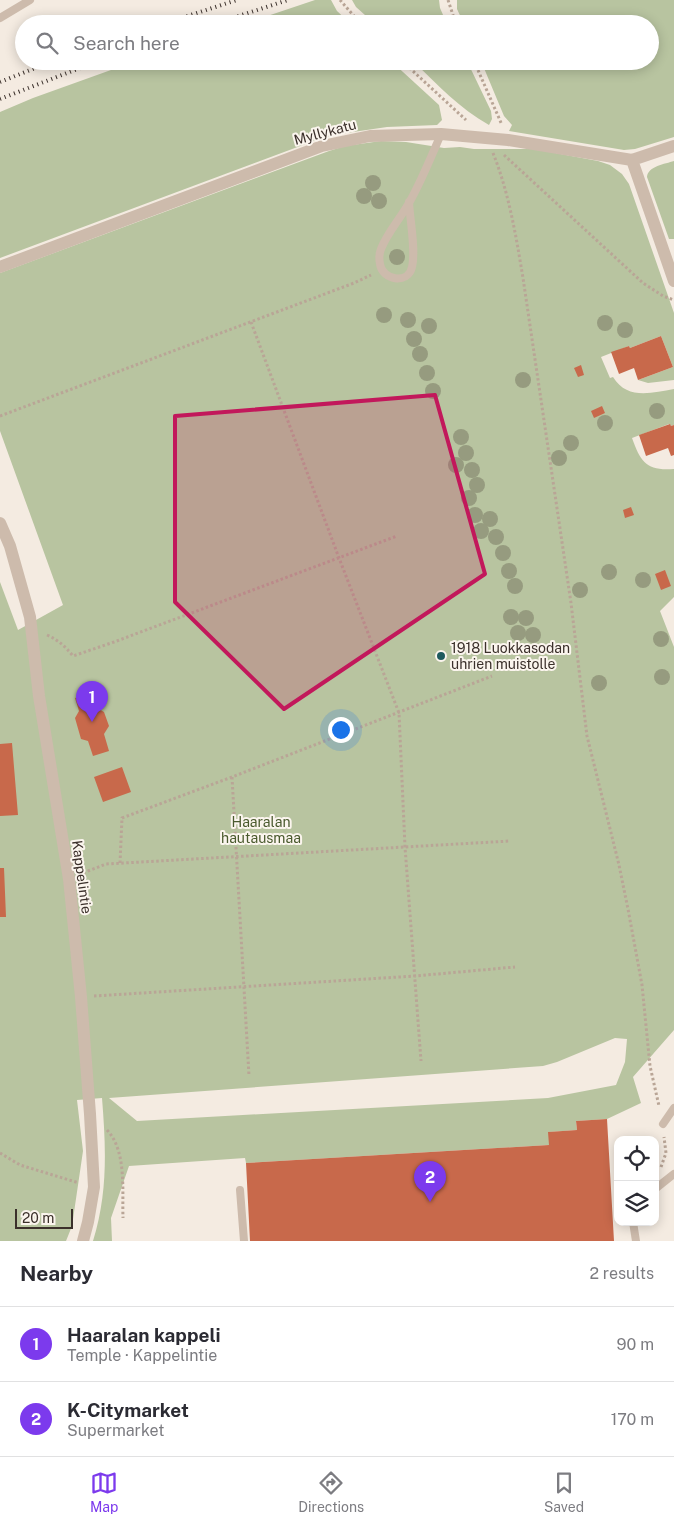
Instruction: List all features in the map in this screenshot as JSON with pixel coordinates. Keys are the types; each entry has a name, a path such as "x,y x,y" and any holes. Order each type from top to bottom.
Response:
{"street":[{"name":"Myllykatu","path":"0,267 322,146 370,136 441,134 484,137 632,160 674,146"},
{"path":"632,160 669,250 674,281"},
{"name":"Kappelintie","path":"0,523 15,564 28,609 39,696 69,879 81,997 94,1187 83,1241"}],"lane":[{"path":"0,18 30,0"},
{"path":"409,202 413,257 410,273 403,278 394,279 381,270 379,252 409,202 441,134"},
{"path":"663,1124 674,1108"},
{"path":"659,1186 674,1174"},
{"path":"240,1190 244,1241"},
{"path":"634,1226 636,1241"}],"path":[{"path":"340,0 353,15"},
{"path":"448,0 453,15"},
{"path":"412,70 644,283 663,296 674,300"},
{"path":"478,70 508,140"},
{"path":"484,137 493,151 500,170 516,239 571,603 587,736 626,900 642,985 650,1066 663,1124 666,1153 660,1168"},
{"path":"0,416 354,283 381,270"},
{"path":"251,322 399,712 405,847 421,1061"},
{"path":"32,630 56,639 73,656 397,536"},
{"path":"120,863 122,818 492,676"},
{"path":"232,777 249,1076"},
{"path":"69,879 96,866 120,863 510,841"},
{"path":"81,997 415,976 515,967"},
{"path":"90,1114 110,1134 118,1151 121,1165 123,1218"},
{"path":"0,1153 20,1165 94,1187"}],"highlighted area":[{"path":"435,395 485,574 284,709 175,602 175,416"}],"green space":[{"path":"315,0 331,0 341,15 271,15"},
{"path":"352,0 439,0 443,15 365,15 356,7"},
{"path":"457,0 674,0 674,137 635,149 624,150 509,131 512,125 504,116 485,70 659,70 659,15 460,15 457,9"},
{"path":"111,70 401,70 439,105 442,120 437,125 387,127 319,139 0,258 0,112"},
{"path":"422,70 471,70 491,111 492,119 489,125 478,119"},
{"name":"Haaralan hautausmaa","path":"381,141 406,142 444,148 534,149 610,165 622,174 629,184 674,313 674,380 648,383 638,380 673,367 661,336 601,357 610,378 613,377 625,389 632,392 648,393 674,389 674,425 671,426 669,424 632,438 646,464 657,469 674,469 674,597 660,611 674,647 674,1030 633,1077 641,1103 607,1119 576,1121 577,1130 549,1132 549,1145 246,1163 245,1158 129,1166 111,1218 112,1241 93,1241 98,1223 105,1170 102,1098 77,1100 83,1151 72,1226 66,1241 0,1241 0,582 18,630 63,605 0,431 0,273 345,146","holes":["615,1038 627,1039 625,1062 616,1085 548,1098 137,1121 109,1098 543,1066"]},
{"path":"674,161 674,239 669,239 647,177 650,170"}],"building":[{"path":"661,336 673,367 638,380 634,368 619,374 611,352 629,346 630,348"},
{"path":"581,365 584,375 578,377 574,368"},
{"path":"602,406 605,413 594,418 591,411"},
{"path":"670,424 671,426 674,425 674,455 671,456 668,448 646,456 639,435"},
{"path":"631,507 634,515 625,518 623,510"},
{"path":"665,570 671,586 661,590 655,574"},
{"path":"88,694 92,705 104,712 109,726 104,734 109,751 93,756 88,741 81,739 75,718 79,711 75,698"},
{"path":"12,743 18,815 0,816 0,744"},
{"path":"122,767 131,792 103,802 94,777"},
{"path":"0,868 4,868 6,917 0,917"},
{"path":"607,1119 614,1241 250,1241 246,1163 549,1145 548,1132 577,1130 576,1121"}],"railway":[{"path":"191,15 237,0"},
{"path":"242,15 288,0"},
{"path":"0,82 30,70"},
{"path":"0,99 75,70"}],"place":[{"name":"1918 Luokkasodan uhrien muistolle","path":"441,656"},
{"name":"Haaralan kappeli","path":"92,722"},
{"name":"K-Citymarket","path":"430,1202"}]}
